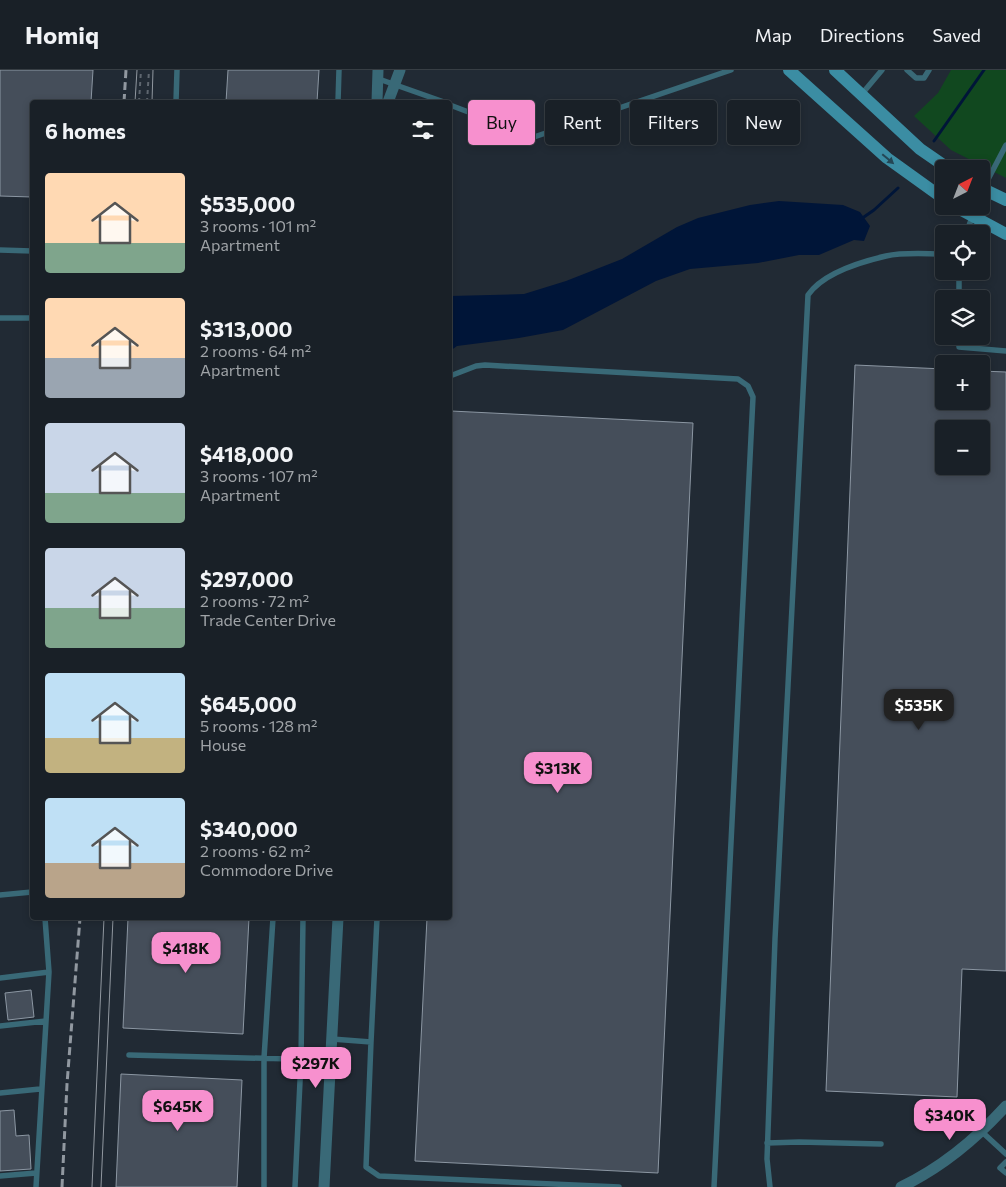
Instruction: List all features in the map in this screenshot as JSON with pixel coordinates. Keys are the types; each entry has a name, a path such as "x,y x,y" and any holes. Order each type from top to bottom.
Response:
{"main road":[{"path":"789,70 887,158 935,193"},
{"path":"835,70 920,150 935,160"},
{"path":"990,193 1006,200"},
{"path":"978,215 1006,234"}],"street":[{"path":"389,100 400,70"},
{"path":"377,74 377,100"},
{"path":"324,1187 338,920"},
{"path":"901,1187 940,1165 981,1131 1006,1106"}],"lane":[{"path":"176,100 177,70"},
{"path":"338,100 339,70"},
{"path":"452,106 534,136 731,70"},
{"path":"861,95 882,70"},
{"path":"907,70 916,78 924,78 929,70"},
{"path":"377,74 395,84 439,100"},
{"path":"990,175 1006,145"},
{"path":"0,250 30,251"},
{"path":"770,1187 767,1143 808,295 815,285 826,276 886,256 935,254"},
{"path":"0,318 30,318"},
{"path":"959,345 959,347 1006,351"},
{"path":"452,375 476,366 486,365 738,379 748,386 753,397 714,1187"},
{"path":"0,895 30,892"},
{"path":"36,1187 40,1089 49,972 45,920"},
{"path":"264,1187 264,1058 273,920"},
{"path":"295,1187 301,1060 303,920"},
{"path":"377,920 366,1166 379,1176 619,1187"},
{"path":"0,978 49,972"},
{"path":"0,1026 46,1021"},
{"path":"332,1039 371,1042"},
{"path":"129,1055 331,1060"},
{"path":"0,1093 40,1089"},
{"path":"981,1131 1006,1154"},
{"path":"767,1143 881,1144"},
{"path":"1006,1162 1000,1168 1006,1174"},
{"path":"0,1176 36,1173"}],"path":[{"path":"140,100 141,70"},
{"path":"147,100 149,70"}],"green space":[{"path":"951,70 1006,70 1006,178 990,170 990,160 971,160 951,150 914,116 938,93"}],"water":[{"path":"779,201 843,205 860,212 870,226 864,241 854,240 819,255 799,255 758,263 690,269 656,281 563,330 457,346 452,350 452,296 524,294 566,281 622,259 677,227 698,218 750,205"}],"building":[{"path":"0,70 93,70 91,100 30,100 30,197 0,196"},
{"path":"228,70 319,70 317,100 226,100"},
{"path":"855,365 935,369 935,410 990,410 990,371 1006,372 1006,971 962,969 957,1097 826,1091"},
{"path":"452,411 693,423 658,1173 415,1161 427,920 452,920"},
{"path":"128,920 249,920 243,1034 123,1028"},
{"path":"31,990 34,1017 8,1020 5,993"},
{"path":"121,1074 242,1080 237,1187 116,1187"},
{"path":"14,1110 16,1136 29,1135 31,1169 0,1171 0,1111"}],"waterway":[{"path":"934,141 984,70"},
{"path":"861,219 898,188"}],"tram line":[{"path":"135,100 137,70"},
{"path":"152,100 153,70"},
{"path":"92,1187 104,920"},
{"path":"101,1187 113,920"}],"railway":[{"path":"124,100 126,70"},
{"path":"62,1187 67,1084 80,920"}]}
